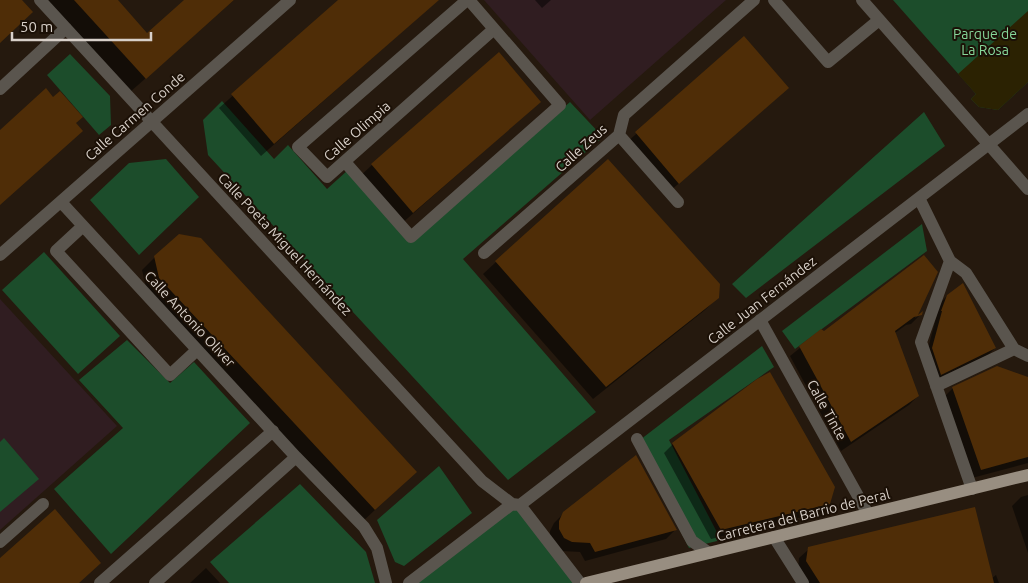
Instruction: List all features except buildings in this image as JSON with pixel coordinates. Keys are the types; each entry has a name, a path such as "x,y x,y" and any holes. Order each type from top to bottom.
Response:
{"main road":[{"name":"Carretera del Barrio de Peral","path":"586,583 621,579 709,553 1028,475"}],"street":[{"name":"Calle Poeta Miguel Hernández","path":"40,0 482,481 516,504 580,583"},
{"name":"Calle Carmen Conde","path":"0,255 290,0"},
{"name":"Calle Olimpia","path":"345,162 411,237 560,105 494,29 468,0 298,147 327,178 494,29"},
{"name":"Calle Zeus","path":"484,253 619,135 624,115 754,0"},
{"path":"774,0 828,62 879,20"},
{"path":"862,0 1028,189"},
{"path":"0,89 66,28"},
{"name":"Calle Juan Fernández","path":"409,583 760,320 1028,114"},
{"path":"619,135 678,202"},
{"path":"919,198 950,261 966,273 1014,349 1028,356"},
{"name":"Calle Antonio Oliver","path":"61,202 296,457 364,527 371,536 381,560 386,583"},
{"path":"83,226 56,251 170,375 197,350"},
{"path":"950,261 921,342 972,489"},
{"name":"Calle Tinte","path":"760,320 868,514"},
{"path":"936,386 1014,349"},
{"path":"100,583 273,431"},
{"path":"637,439 692,541 709,553"},
{"path":"155,583 296,457"},
{"path":"0,542 43,504"},
{"path":"774,537 803,583"}],"shaded area":[{"path":"484,0 726,0 590,120"},
{"path":"0,299 117,426 0,530"}],"green space":[{"name":"Parque de La Rosa","path":"893,0 1028,0 1028,82 998,110 979,107 971,99 976,94"},
{"path":"70,54 110,96 111,125 99,135 47,75"},
{"path":"222,101 274,159 288,145 327,189 348,170 411,241 570,102 603,137 463,259 596,412 508,480 208,155 203,120"},
{"path":"924,112 945,146 746,298 732,284"},
{"path":"166,159 199,197 139,255 90,200 129,163"},
{"path":"922,224 927,251 795,349 782,331"},
{"path":"44,252 120,336 78,374 2,290"},
{"path":"127,340 170,383 194,362 250,423 111,554 54,489 123,428 79,380"},
{"path":"762,346 774,367 669,440 721,540 689,548 636,443"},
{"path":"4,438 39,479 0,512 0,442"},
{"path":"439,466 472,513 404,566 395,562 377,520"},
{"path":"300,484 366,552 375,583 229,583 210,562"},
{"path":"512,504 580,583 409,583"}],"sand":[{"path":"1028,11 1028,82 998,110 979,107 971,99 976,94 958,74"}]}
